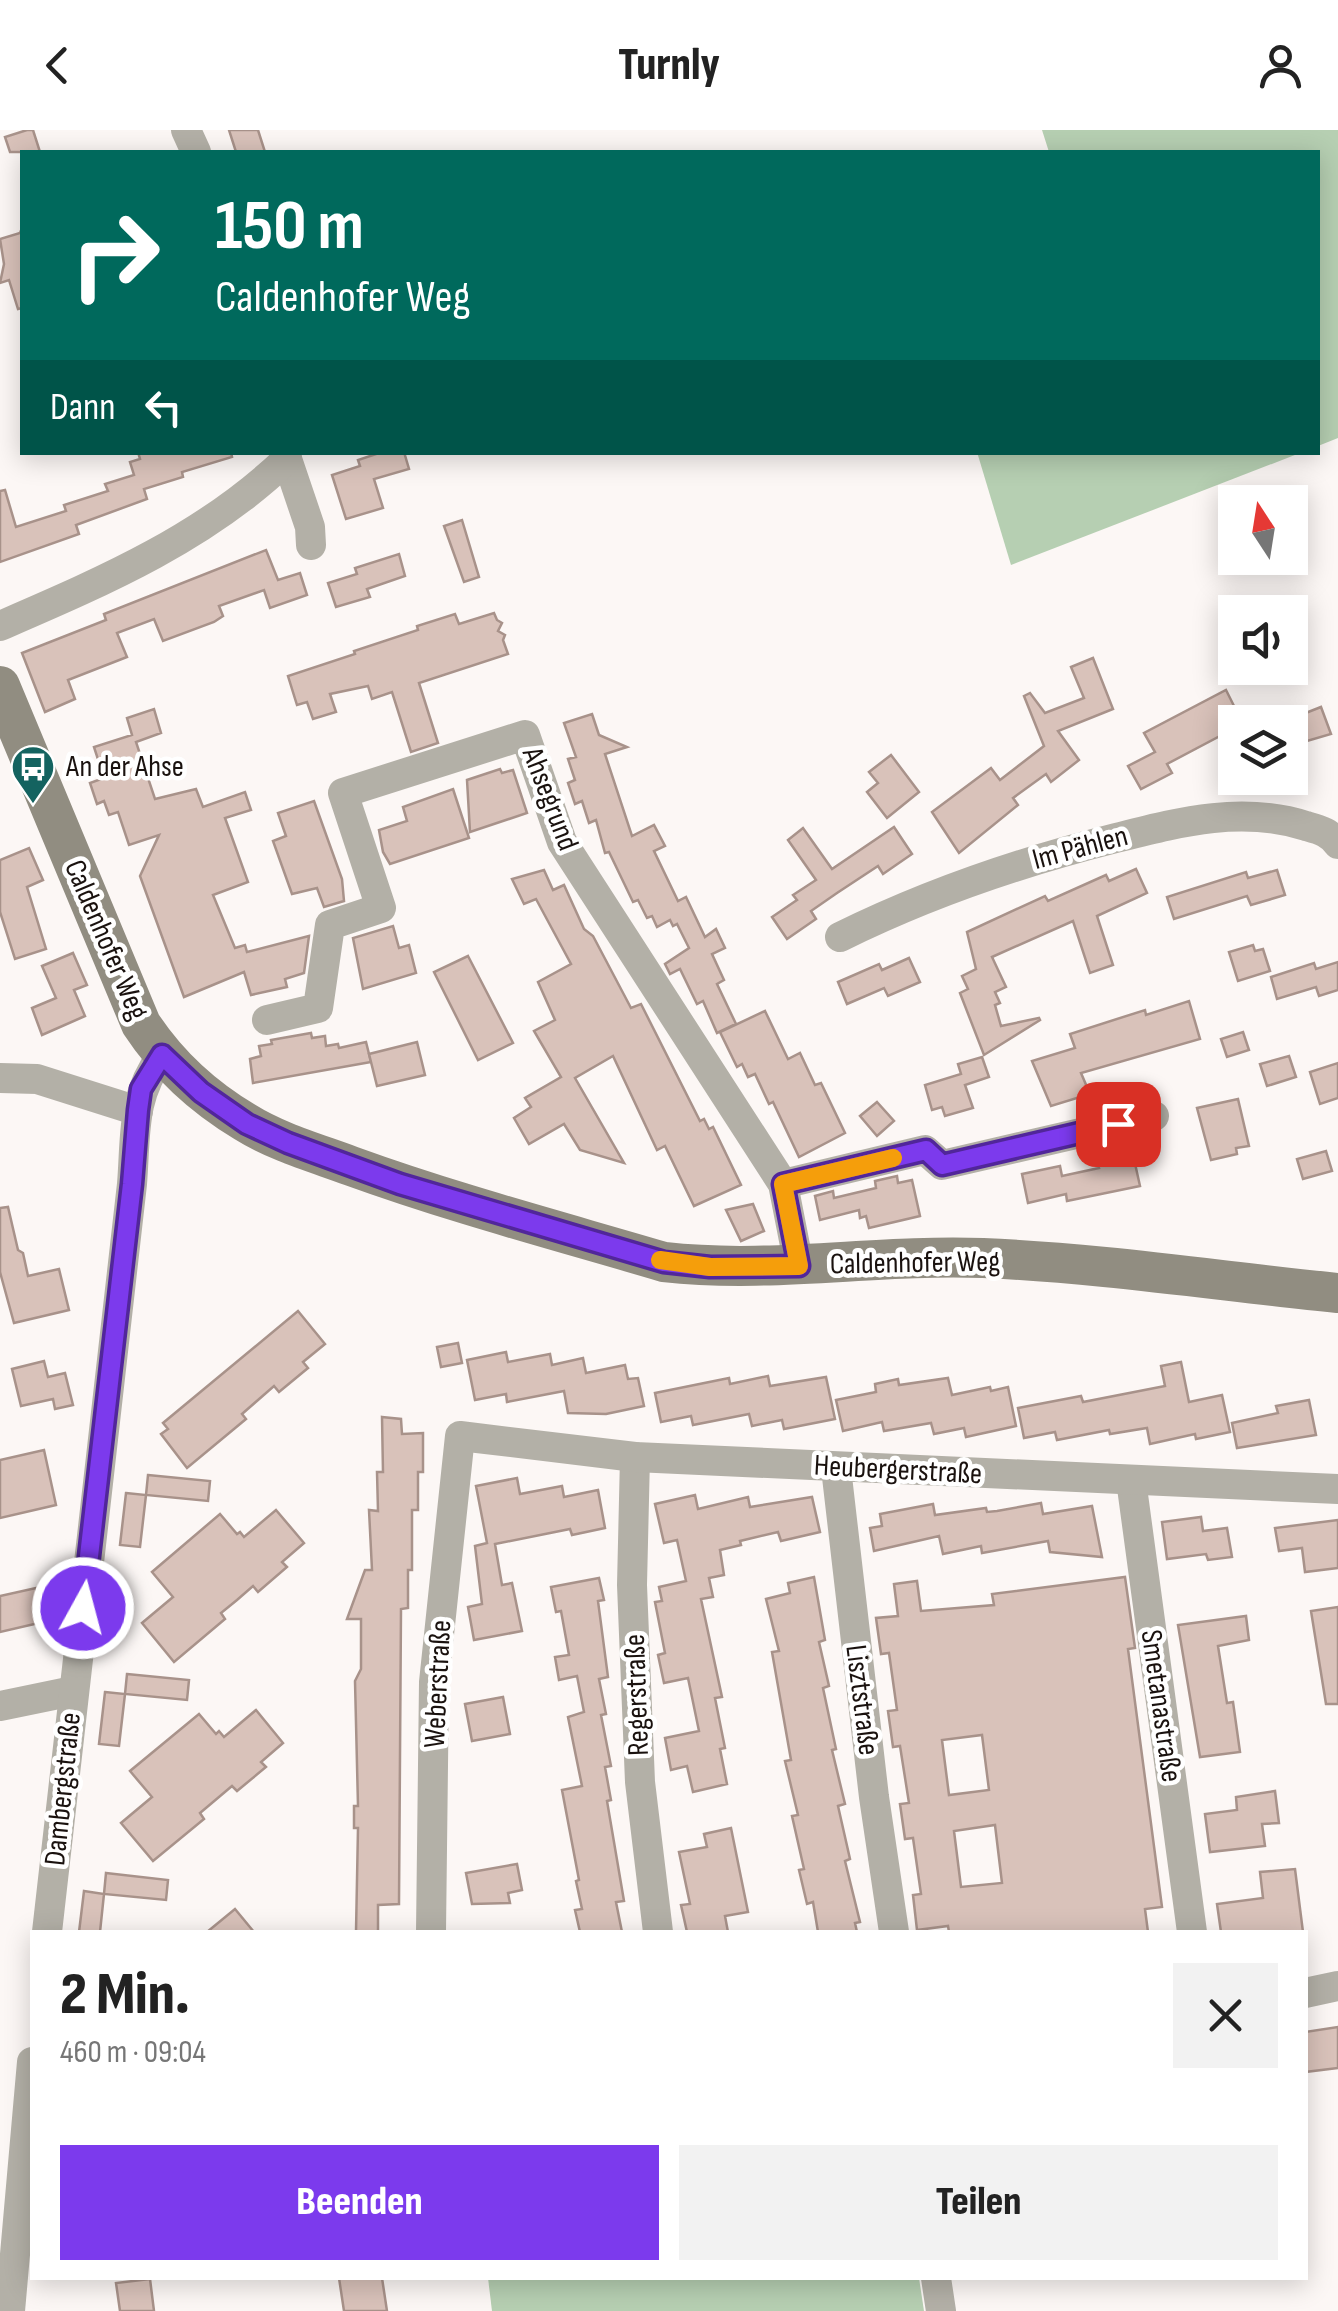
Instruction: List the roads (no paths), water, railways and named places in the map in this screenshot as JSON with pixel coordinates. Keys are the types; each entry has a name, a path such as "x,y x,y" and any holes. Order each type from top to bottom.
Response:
{"main road":[{"name":"Caldenhofer Weg","path":"0,686 140,1024 162,1055 201,1092 247,1124 288,1143 400,1184 664,1262 710,1267 799,1266 904,1258 982,1258 1338,1293"}],"street":[{"path":"287,456 310,528 311,545"},
{"path":"0,626 93,586 211,522 262,484 287,456"},
{"name":"Ahsegrund","path":"267,1020 318,1008 330,925 382,908 343,793 525,734 562,842 783,1184 799,1266"},
{"name":"Im Pählen","path":"840,937 902,906 1034,858 1197,818 1284,819 1335,834"},
{"name":"Dambergstraße","path":"48,1930 138,1110 141,1089 162,1055"},
{"path":"0,1078 37,1079 138,1110"},
{"path":"783,1184 926,1150 942,1165 1154,1116"},
{"name":"Heubergerstraße","path":"460,1436 634,1457 1338,1490"},
{"name":"Weberstraße","path":"431,1930 434,1682 460,1436"},
{"name":"Regerstraße","path":"634,1457 632,1585 640,1782 658,1930"},
{"name":"Lisztstraße","path":"836,1468 894,1930"},
{"name":"Smetanastraße","path":"1131,1480 1192,1930"},
{"path":"0,1706 73,1691"},
{"path":"1308,1992 1338,1986"},
{"path":"10,2311 26,2205 30,2110"},
{"path":"936,2280 942,2311"}],"place":[{"name":"An der Ahse","path":"33,805"}]}
